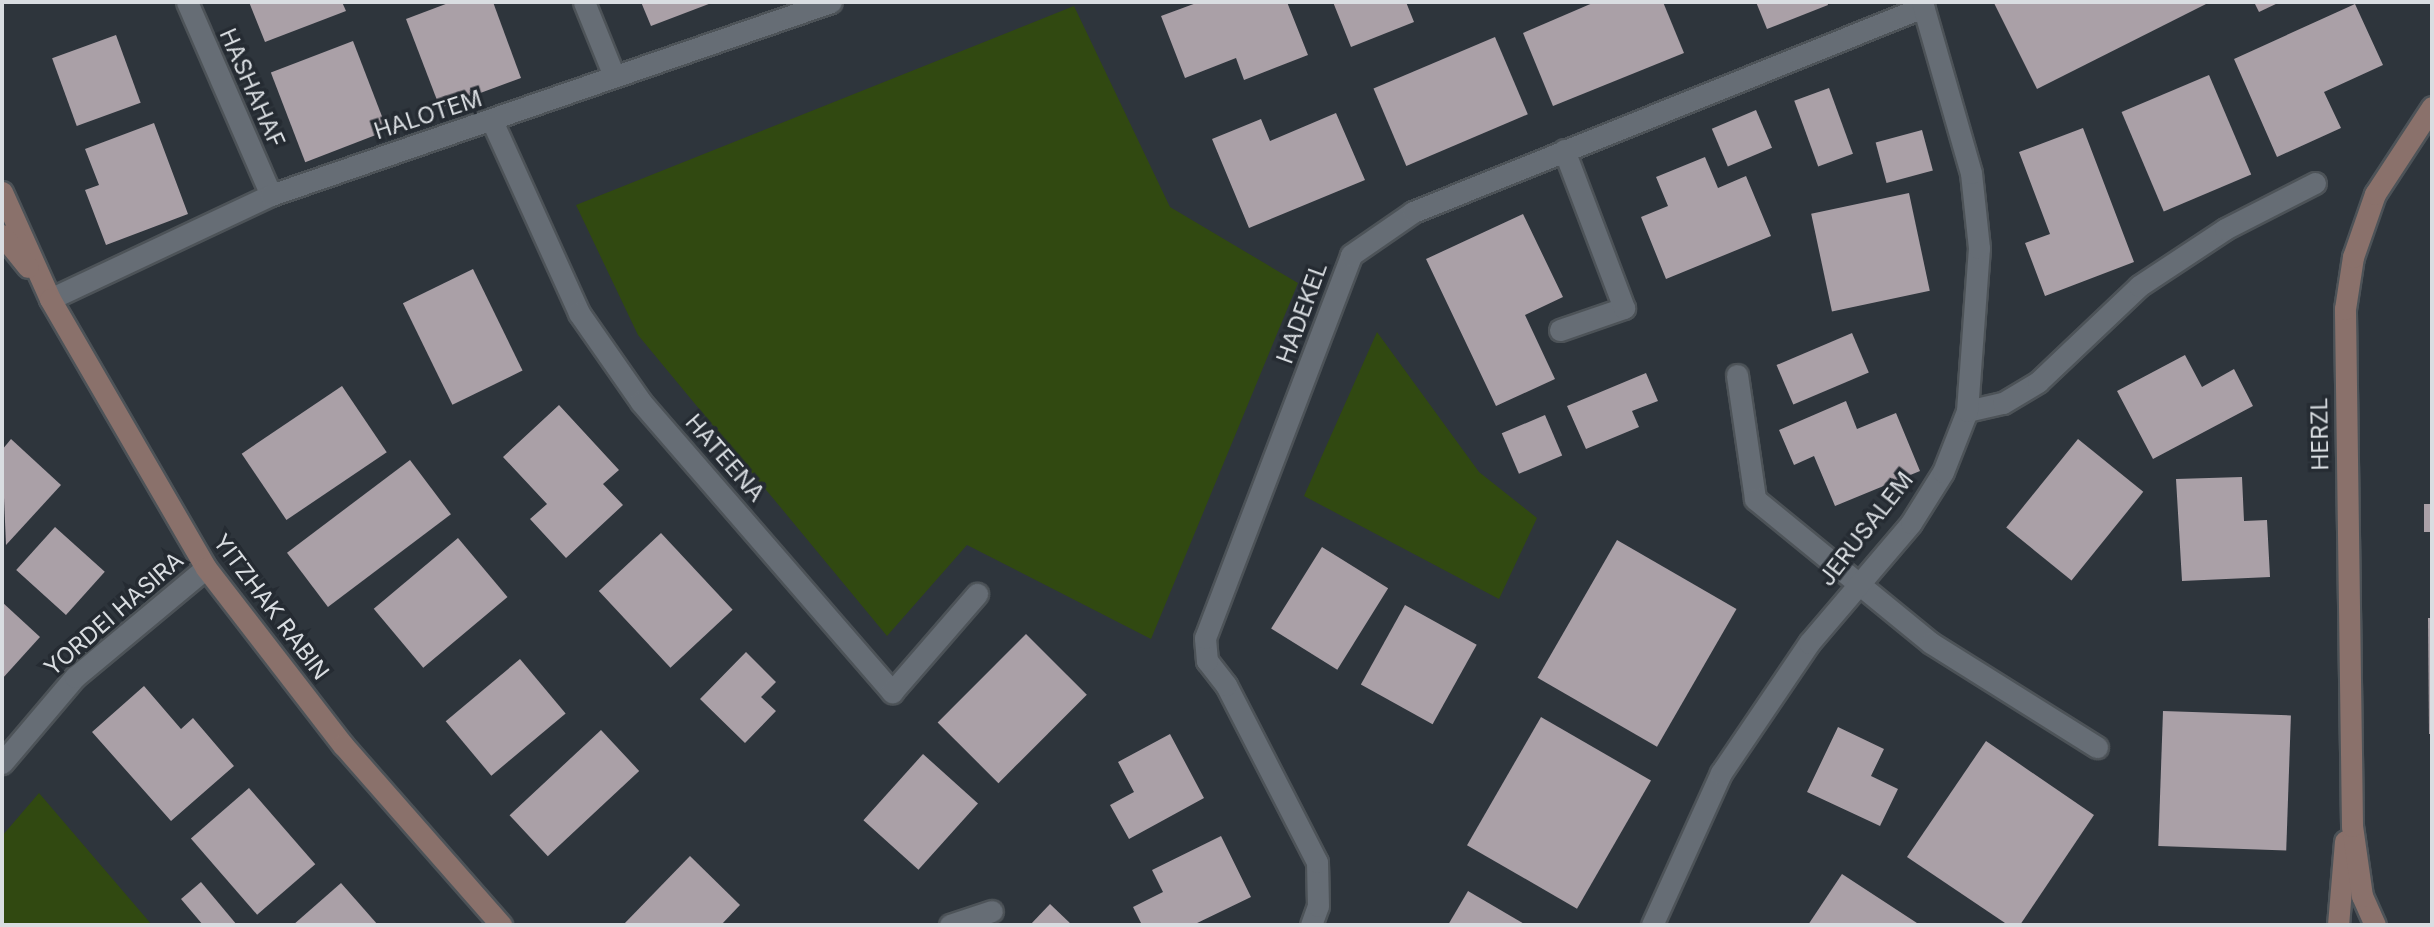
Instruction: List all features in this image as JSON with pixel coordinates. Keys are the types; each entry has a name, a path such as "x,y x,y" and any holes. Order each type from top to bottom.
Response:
{"street":[{"name":"HASHAHAF","path":"187,2 271,195"},
{"path":"584,2 614,76"},
{"name":"HALOTEM","path":"47,293 271,195 831,2"},
{"name":"HADEKEL","path":"1311,925 1318,906 1317,862 1226,685 1207,662 1205,638 1351,255 1413,212 1926,3"},
{"name":"JERUSALEM","path":"1652,925 1721,773 1772,692 1861,582 1943,472 1967,411 1979,248 1971,173 1926,3"},
{"name":"HERZL","path":"2375,925 2362,896 2351,783 2345,309 2353,257 2375,194 2432,107"},
{"name":"HATEENA","path":"492,121 579,313 641,402 892,692 977,594"},
{"path":"1560,330 1625,308 1564,150"},
{"path":"1967,411 2003,403 2038,383 2139,286 2225,229 2315,183"},
{"name":"YITZHAK RABIN","path":"2,192 47,293 206,568 343,745 501,925"},
{"name":"YITZHAK RABIN","path":"2,235 47,293"},
{"path":"1737,375 1755,499 1861,582 1931,643 2097,747"},
{"name":"YORDEI HASIRA","path":"2,763 75,677 206,568"},
{"name":"HERZL","path":"2338,925 2351,783"},
{"path":"950,925 992,911"}],"green space":[{"path":"1074,6 1170,207 1298,283 1151,639 967,545 887,636 638,335 576,205"},
{"path":"1377,332 1479,472 1537,518 1499,599 1304,496"},
{"path":"39,793 152,925 2,925 2,836"}],"building":[{"path":"249,2 342,2 346,11 265,42"},
{"path":"451,2 493,2 521,78 440,108 406,19"},
{"path":"641,2 714,2 651,26"},
{"path":"1199,2 1287,2 1308,55 1244,80 1236,58 1185,78 1161,16"},
{"path":"1333,2 1406,2 1414,22 1351,47"},
{"path":"1595,2 1663,2 1684,53 1553,106 1523,33"},
{"path":"1756,2 1827,2 1828,5 1767,29"},
{"path":"1997,2 2210,2 2037,89 1994,3"},
{"path":"2254,2 2280,2 2259,12"},
{"path":"2355,4 2383,65 2324,92 2341,128 2277,157 2234,59"},
{"path":"116,35 141,103 77,126 52,58"},
{"path":"1495,37 1528,114 1406,166 1373,89"},
{"path":"353,41 387,131 305,162 271,73"},
{"path":"2209,75 2251,174 2164,212 2122,112"},
{"path":"1829,88 1853,154 1818,166 1794,101"},
{"path":"1756,110 1772,148 1728,166 1712,129"},
{"path":"1336,113 1365,180 1249,228 1212,139 1261,119 1270,141"},
{"path":"154,123 188,214 106,245 85,190 99,185 85,149"},
{"path":"2083,128 2134,262 2045,296 2025,243 2050,234 2019,152"},
{"path":"1922,130 1933,171 1887,183 1876,142"},
{"path":"1705,157 1718,188 1746,176 1771,236 1666,279 1641,217 1668,206 1656,177"},
{"path":"1909,193 1930,291 1832,312 1811,214"},
{"path":"1523,214 1563,297 1525,315 1555,379 1496,406 1426,259"},
{"path":"473,269 523,371 452,405 403,303"},
{"path":"1852,333 1869,373 1793,405 1777,365"},
{"path":"2185,355 2202,387 2234,369 2253,406 2153,459 2117,391"},
{"path":"1646,373 1658,401 1632,411 1639,427 1586,449 1567,406"},
{"path":"342,386 387,452 286,520 242,454"},
{"path":"1846,401 1857,429 1896,413 1920,471 1835,506 1814,456 1794,465 1779,430"},
{"path":"559,405 619,470 603,484 623,505 566,558 530,519 547,504 503,457"},
{"path":"1545,415 1562,456 1519,474 1502,433"},
{"path":"11,439 61,485 6,545 2,450"},
{"path":"2078,439 2143,492 2072,580 2006,528"},
{"path":"410,460 451,514 328,607 287,553"},
{"path":"2242,477 2244,521 2267,520 2270,577 2182,581 2176,479"},
{"path":"2424,504 2432,504 2432,532 2424,532"},
{"path":"55,527 105,572 66,615 16,570"},
{"path":"661,533 733,610 670,668 599,591"},
{"path":"458,538 507,597 423,668 374,609"},
{"path":"1617,540 1737,609 1657,747 1538,678"},
{"path":"1322,547 1388,588 1337,670 1271,628"},
{"path":"2,602 40,637 2,679"},
{"path":"1405,605 1477,645 1433,724 1361,685"},
{"path":"2428,618 2432,618 2432,734 2429,734"},
{"path":"1026,634 1087,695 998,783 938,722"},
{"path":"746,652 776,682 761,697 776,711 745,743 700,699"},
{"path":"520,659 566,713 491,776 446,721"},
{"path":"144,686 181,729 193,718 234,766 171,821 92,732"},
{"path":"2163,711 2291,715 2286,850 2158,846"},
{"path":"1541,717 1651,780 1577,909 1467,845"},
{"path":"1838,727 1884,749 1871,776 1898,789 1880,826 1807,792"},
{"path":"601,730 639,771 548,856 510,815"},
{"path":"1170,734 1204,798 1129,839 1110,805 1134,792 1118,762"},
{"path":"1986,741 2094,815 2020,925 2008,925 1907,857"},
{"path":"923,754 978,804 918,870 863,820"},
{"path":"249,788 315,864 257,915 191,839"},
{"path":"1221,836 1251,897 1193,925 1142,925 1133,907 1163,892 1152,870"},
{"path":"690,856 740,905 721,925 623,925"},
{"path":"1842,874 1920,925 1808,925"},
{"path":"201,882 237,925 203,925 181,899"},
{"path":"341,883 378,925 293,925"},
{"path":"1468,891 1526,925 1448,925"},
{"path":"1050,904 1072,925 1030,925"}]}
